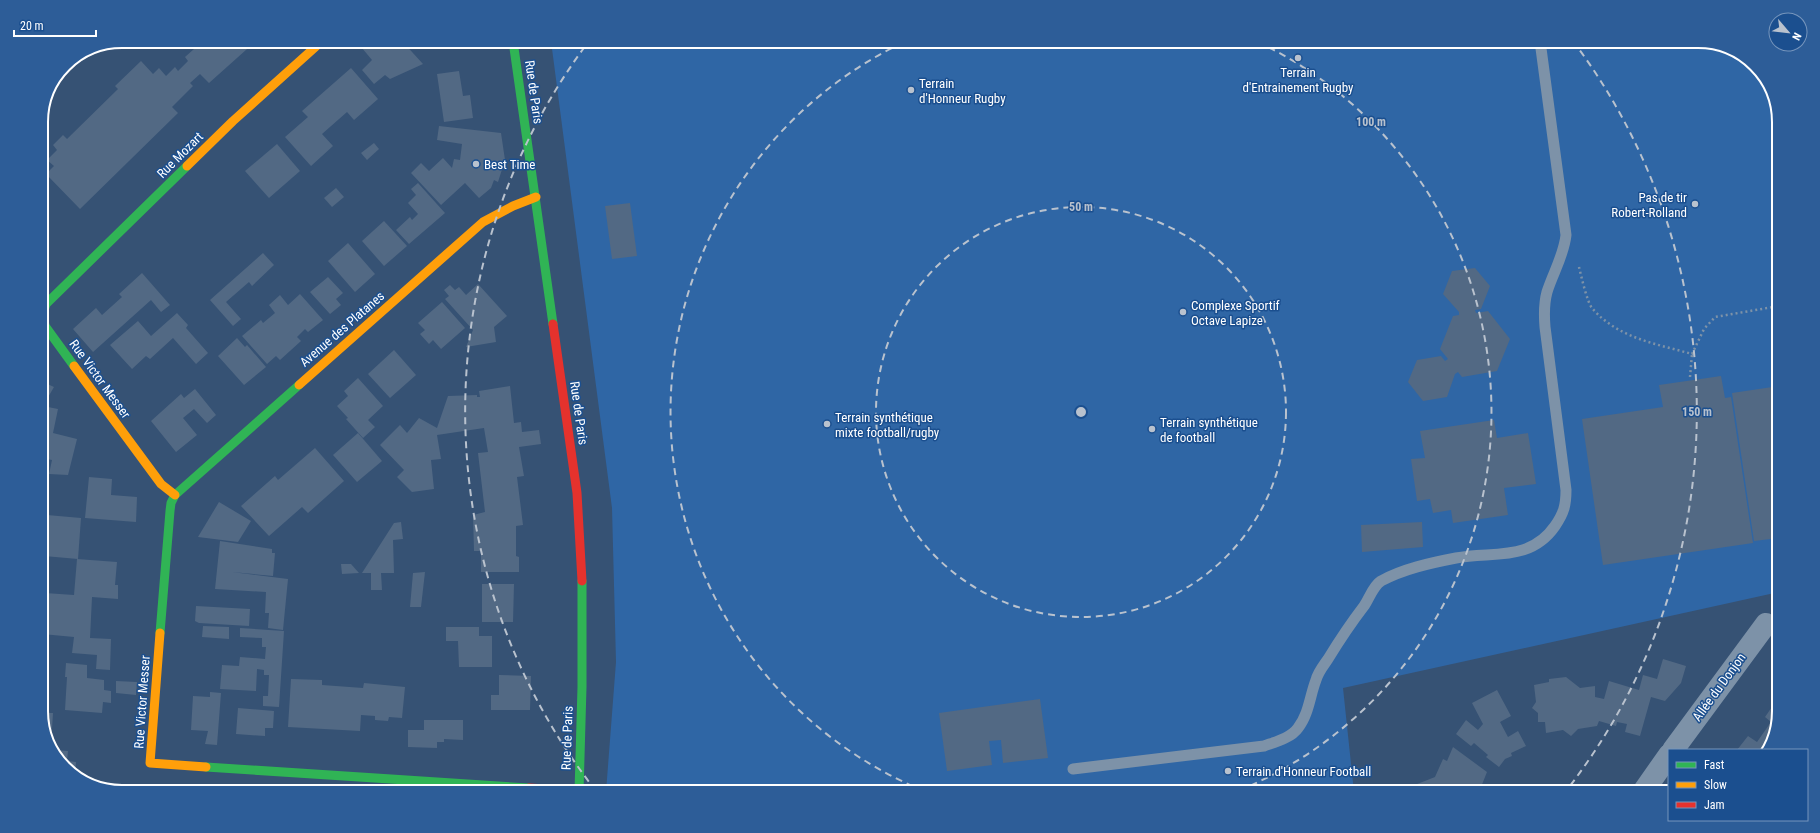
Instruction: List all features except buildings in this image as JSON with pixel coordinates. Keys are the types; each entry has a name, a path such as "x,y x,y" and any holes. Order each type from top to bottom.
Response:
{"street":[{"name":"Rue Mozart","path":"59,290 233,121 314,48"},
{"name":"Rue de Paris","path":"514,48 577,493 582,579 582,687 579,785"},
{"name":"Avenue des Platanes","path":"175,495 482,222 513,206 536,197"},
{"name":"Rue Victor Messer","path":"48,302 59,290"},
{"name":"Rue Victor Messer","path":"48,330 161,484 175,495 170,511 150,762 479,785"},
{"name":"Allée du Donjon","path":"1674,749 1766,624"},
{"path":"1648,785 1668,756"}],"lane":[{"path":"1073,770 1264,746 1283,740 1298,728 1310,702 1316,678 1366,603 1377,583 1396,573 1456,558 1515,553 1529,549 1541,542 1550,533 1559,520 1566,506 1566,490 1544,310 1546,293 1565,246 1566,235 1541,48"}],"path":[{"path":"1566,235 1576,256 1591,307 1611,324 1634,338 1692,354"},
{"path":"1690,377 1692,354 1698,339 1715,317 1772,307"}],"shaded area":[{"name":"Complexe Sportif Octave Lapize","path":"552,48 1703,48 1722,52 1743,63 1757,77 1768,98 1772,117 1772,594 1343,688 1353,785 607,785 616,662 612,508"}],"traffic: fast":[{"path":"514,48 553,324"},
{"path":"48,302 187,166"},
{"path":"48,330 74,366"},
{"path":"160,633 170,511 171,503 175,495 299,385"},
{"path":"579,785 582,687 582,581"},
{"path":"206,767 483,785"}],"traffic: slow":[{"path":"187,166 233,121 314,48"},
{"path":"299,385 483,222 513,206 536,197"},
{"path":"74,366 161,484 175,495"},
{"path":"160,633 150,763 206,767"}],"traffic: jam":[{"path":"553,324 577,493 582,581"}],"place":[{"name":"Terrain d'Entrainement Rugby","path":"1298,58"},
{"name":"Terrain d'Honneur Rugby","path":"911,90"},
{"name":"Best Time","path":"476,164"},
{"name":"Pas de tir Robert-Rolland","path":"1695,204"},
{"name":"Complexe Sportif Octave Lapize","path":"1183,312"},
{"name":"Terrain synthétique mixte football/rugby","path":"827,424"},
{"name":"Terrain synthétique de football","path":"1152,429"},
{"name":"Terrain d'Honneur Football","path":"1228,771"}]}
